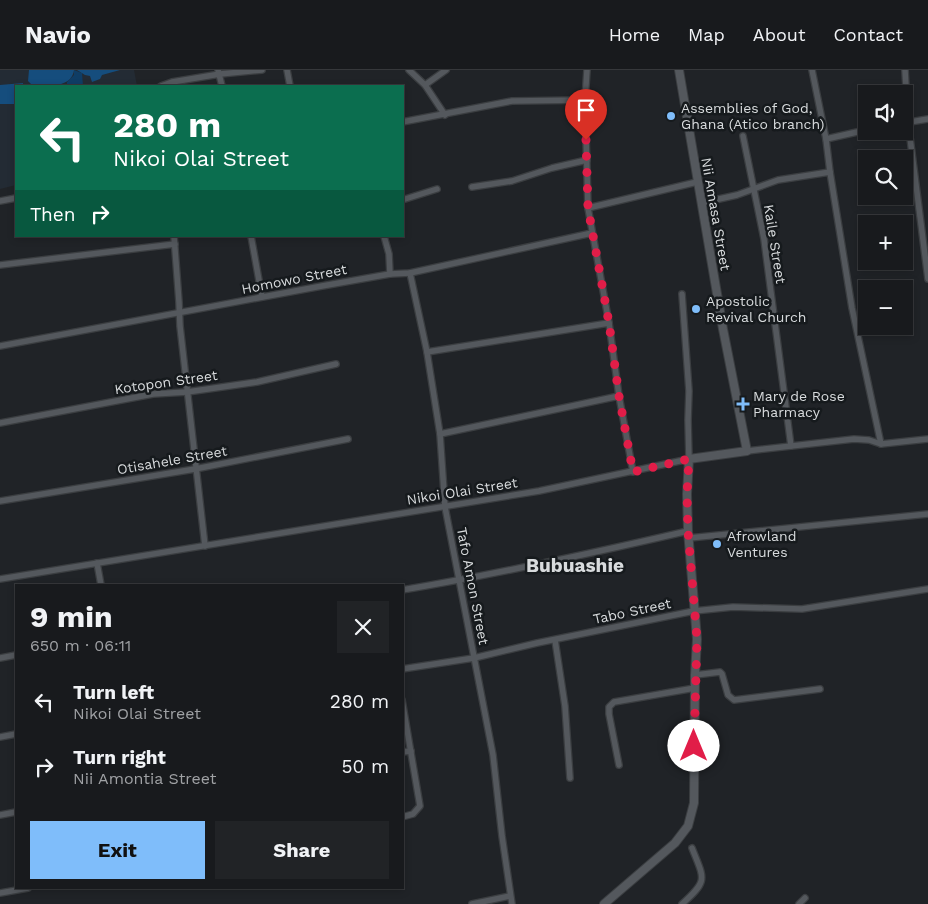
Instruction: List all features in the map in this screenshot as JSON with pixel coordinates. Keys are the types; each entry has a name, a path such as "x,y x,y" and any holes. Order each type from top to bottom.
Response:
{"street":[{"path":"164,85 219,72 262,70"},
{"path":"287,70 290,85"},
{"path":"409,70 425,85 445,115"},
{"path":"425,85 446,70"},
{"path":"587,70 585,100 588,208 633,472"},
{"name":"Nii Amasa Street","path":"679,70 723,329 748,451"},
{"path":"812,70 826,139 852,308 881,444"},
{"path":"905,70 905,85"},
{"path":"219,72 222,85"},
{"path":"404,122 512,101 585,100"},
{"path":"913,121 928,119"},
{"path":"826,139 858,132"},
{"name":"Kaile Street","path":"743,136 764,239 791,446"},
{"path":"909,140 928,279"},
{"path":"472,187 512,181 548,169 587,160"},
{"path":"701,203 737,195 778,180 830,172"},
{"path":"588,208 697,182"},
{"path":"404,199 437,189"},
{"path":"0,201 15,198"},
{"name":"Homowo Street","path":"0,346 390,274 410,273 592,233"},
{"path":"174,237 187,392 205,546"},
{"path":"250,237 262,297"},
{"path":"384,237 389,254 390,274"},
{"path":"0,265 175,244"},
{"name":"Tafo Amon Street","path":"410,273 427,352 440,434 445,507 493,755 512,904"},
{"path":"604,904 675,842 688,826 694,803 697,639 687,494 689,390 682,294"},
{"path":"427,352 609,323"},
{"name":"Kotopon Street","path":"0,423 153,394 187,392 257,382 336,364"},
{"path":"440,434 619,396"},
{"name":"Nikoi Olai Street","path":"0,578 539,491 689,459 854,439 870,440 881,444 928,439"},
{"name":"Otisahele Street","path":"0,502 195,469 348,440"},
{"path":"404,590 689,535 928,514"},
{"path":"97,563 101,584"},
{"name":"Tabo Street","path":"404,669 474,658 694,611 733,607 802,610 928,589"},
{"path":"555,640 565,706 570,778"},
{"path":"0,658 15,655"},
{"path":"695,675 720,672 728,695 734,700 820,689"},
{"path":"619,765 609,707 614,702 695,688"},
{"path":"404,711 420,806 413,814 404,816"},
{"path":"0,737 15,734"},
{"path":"404,752 411,751"},
{"path":"0,814 15,812"},
{"path":"682,904 701,884 700,867 692,848"},
{"path":"0,893 22,889"},
{"path":"472,904 510,896"},
{"path":"800,904 805,898"}],"shaded area":[{"path":"0,70 134,70 137,85 15,85 15,185 0,189"},
{"path":"29,70 74,70 72,76 65,83 32,85 28,81"},
{"path":"74,70 82,73 83,85 67,85 67,82 74,75"},
{"path":"77,70 120,70 102,75 100,79 92,82 90,76"},
{"path":"23,83 23,85 15,85 15,104 0,104 0,85"}],"place":[{"name":"Assemblies of God, Ghana (Atico branch)","path":"671,116"},
{"name":"Apostolic Revival Church","path":"696,309"},
{"name":"Mary de Rose Pharmacy","path":"743,404"},
{"name":"Afrowland Ventures","path":"717,544"}],"district":[{"name":"Bubuashie","path":"575,565"}],"route":[{"path":"586,140 588,208 633,472 689,459 687,494 688,531 697,639 694,746"}]}
